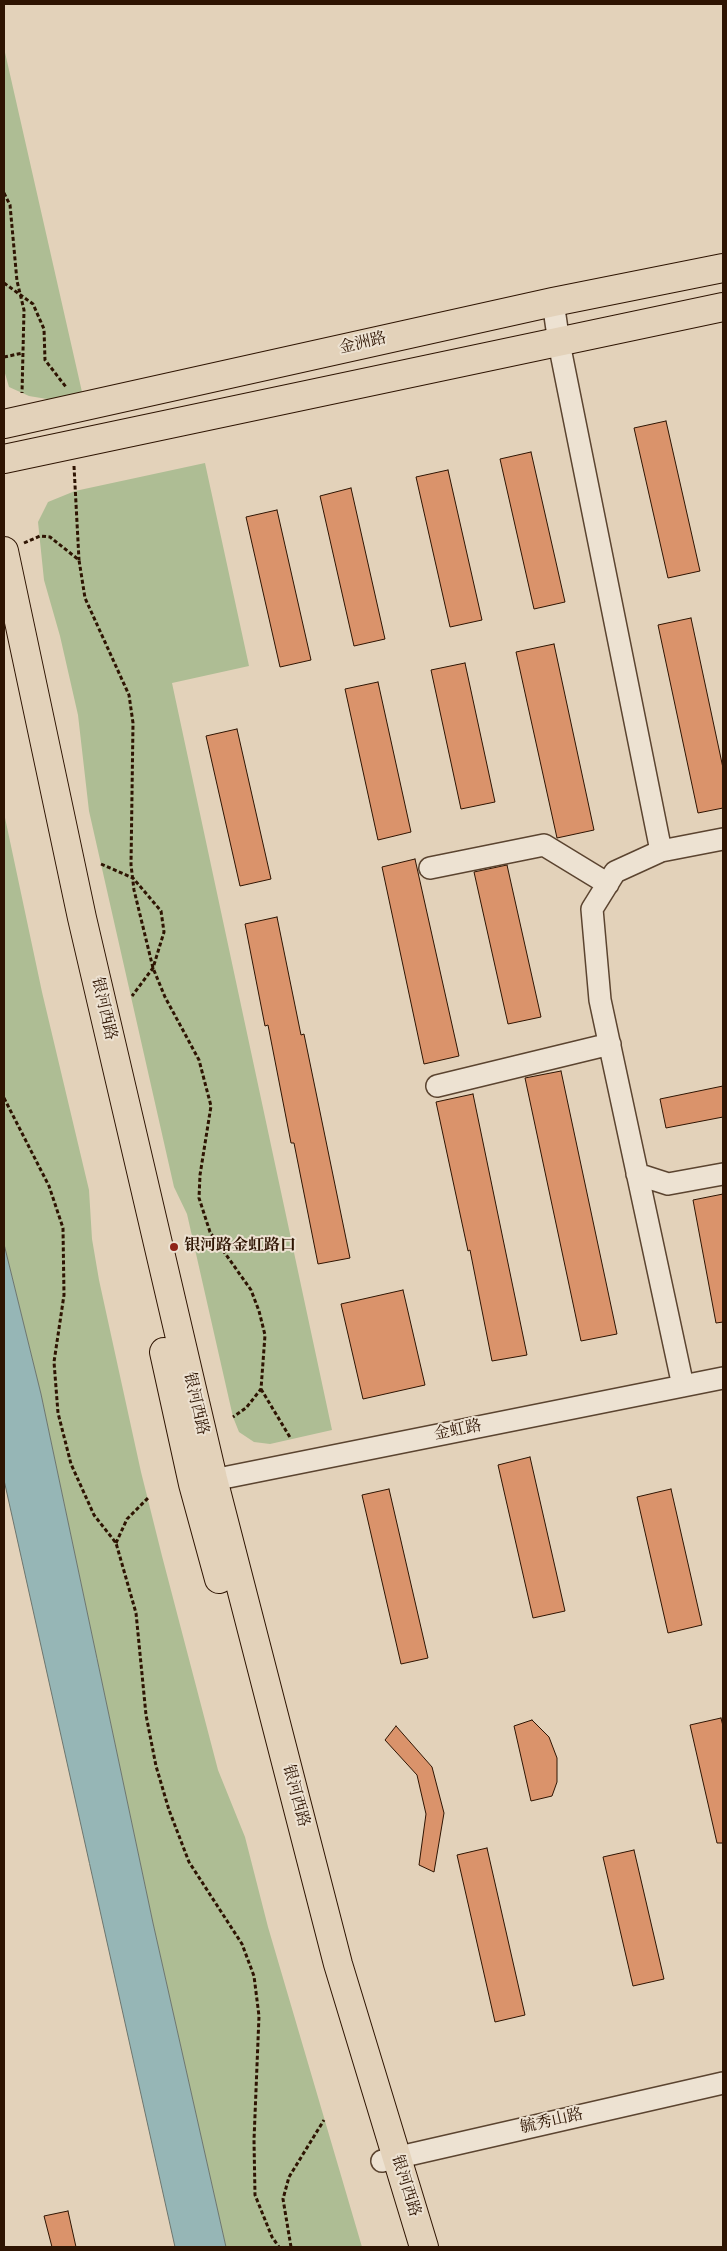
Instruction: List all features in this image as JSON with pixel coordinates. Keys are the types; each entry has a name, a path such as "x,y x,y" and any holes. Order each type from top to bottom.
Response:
{"main road":[{"name":"金洲路","path":"4,424 553,302 723,268"},
{"path":"4,459 723,308"},
{"name":"银河西路","path":"13,547 82,918 203,1482"},
{"name":"银河西路","path":"4,620 252,1695 326,1975 389,2160 424,2247"},
{"name":"银河西路","path":"389,2160 408,2247"}],"street":[{"path":"553,302 559,343 661,851"},
{"path":"683,1386 600,1000 592,909 615,872 661,851 723,839"},
{"path":"430,868 544,845 608,884"},
{"path":"437,1086 610,1044"},
{"path":"637,1174 668,1184 723,1174"},
{"name":"金虹路","path":"203,1482 723,1378"},
{"name":"毓秀山路","path":"389,2160 723,2083"}],"path":[{"path":"4,193 10,205 17,281 24,310 22,393"},
{"path":"4,357 23,353"},
{"path":"13,547 40,536 50,537 79,560 85,598 129,695 133,731 131,814 133,878 153,968 165,997 199,1060 212,1106 200,1175 199,1198 210,1232 251,1290 259,1311 265,1336 262,1389 291,1440"},
{"path":"101,864 133,878 161,912 164,932 153,968 132,996"},
{"path":"4,1098 49,1186 63,1228 64,1295 54,1362 58,1413 71,1464 94,1515 116,1543 136,1614 146,1716 156,1766 169,1810 189,1862 242,1944 254,1976 259,2016 254,2140 255,2196 279,2247"},
{"path":"233,1417 246,1408 262,1389"},
{"path":"116,1543 127,1519 148,1498"},
{"path":"291,2247 284,2199 289,2177 324,2120"}],"green space":[{"path":"4,48 82,392 53,400 29,396 9,387 4,370"},
{"path":"205,463 249,666 172,683 332,1430 270,1444 254,1442 239,1432 233,1417 187,1214 174,1187 89,811 78,715 60,636 44,580 38,522 48,502 75,491"},
{"path":"4,813 42,992 89,1190 92,1239 99,1280 141,1472 218,1770 245,1837 268,1927 362,2247 226,2247 153,1923 41,1394 4,1244"}],"water":[{"path":"4,1244 41,1394 153,1923 226,2247 175,2247 4,1480"}],"building":[{"path":"666,421 700,571 668,578 634,428"},
{"path":"531,452 565,602 534,609 500,459"},
{"path":"448,470 482,620 450,627 416,477"},
{"path":"351,488 385,639 354,646 320,496"},
{"path":"277,510 311,660 280,667 246,517"},
{"path":"691,618 723,768 723,808 698,813 658,625"},
{"path":"554,644 594,830 557,838 516,652"},
{"path":"465,663 495,802 461,809 431,670"},
{"path":"378,682 411,832 378,840 345,689"},
{"path":"237,729 271,879 240,886 206,736"},
{"path":"415,859 459,1056 424,1064 382,867"},
{"path":"507,865 541,1017 508,1024 474,872"},
{"path":"277,917 301,1035 304,1034 350,1258 318,1264 294,1143 291,1143 268,1025 265,1026 245,924"},
{"path":"561,1071 617,1334 581,1341 525,1078"},
{"path":"723,1086 723,1117 666,1128 660,1099"},
{"path":"473,1094 527,1355 492,1361 470,1250 468,1251 436,1102"},
{"path":"723,1194 723,1322 716,1323 693,1200"},
{"path":"403,1290 425,1385 363,1399 341,1304"},
{"path":"530,1457 565,1611 533,1618 498,1465"},
{"path":"389,1489 428,1658 401,1664 362,1495"},
{"path":"671,1489 702,1625 668,1633 637,1497"},
{"path":"721,1718 723,1726 723,1843 717,1843 690,1725"},
{"path":"532,1720 549,1737 557,1758 557,1782 552,1796 531,1801 514,1726"},
{"path":"396,1726 432,1767 444,1813 434,1872 419,1865 426,1814 417,1775 385,1740"},
{"path":"487,1848 525,2015 495,2022 457,1855"},
{"path":"634,1850 664,1979 633,1986 603,1857"},
{"path":"68,2211 76,2247 52,2247 44,2216"}],"place":[{"name":"银河路金虹路口","path":"174,1247"}]}
